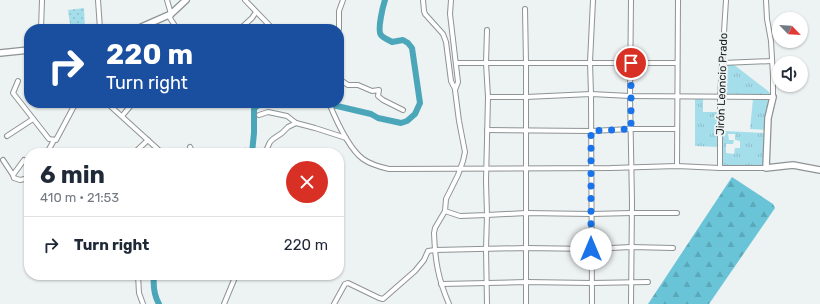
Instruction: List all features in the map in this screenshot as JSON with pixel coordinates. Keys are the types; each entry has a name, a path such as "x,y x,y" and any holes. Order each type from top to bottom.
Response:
{"main road":[{"path":"148,24 171,14 186,0"},
{"path":"0,53 24,51"}],"street":[{"path":"41,24 42,0"},
{"path":"98,0 100,24"},
{"path":"167,0 171,14 170,18 174,24"},
{"path":"245,0 268,24"},
{"path":"339,24 339,11 343,0"},
{"path":"424,0 425,14 441,31 446,42 451,81 455,90 464,152 461,168 446,199 445,211 435,228 434,233 440,284 448,304"},
{"path":"451,0 450,14 458,82 455,90"},
{"path":"592,304 590,62 593,26 593,0"},
{"path":"631,0 631,304"},
{"path":"678,0 678,166"},
{"name":"Jirón Leoncio Prado","path":"720,168 720,97 726,0"},
{"path":"722,63 772,61 766,0"},
{"path":"525,9 526,304"},
{"path":"245,24 256,12"},
{"path":"487,30 487,304"},
{"path":"456,63 678,63"},
{"path":"18,81 13,93 24,107"},
{"path":"344,82 348,85 358,85 372,91 379,90 378,96 403,110"},
{"path":"766,168 768,118 773,92"},
{"path":"488,97 591,94 630,96 773,97"},
{"path":"25,108 49,139 55,140"},
{"path":"50,148 73,108"},
{"path":"113,108 157,148"},
{"path":"122,116 129,108"},
{"path":"331,108 352,148 363,159 376,166 389,169 631,168 678,166 766,168 793,165 820,170"},
{"path":"259,115 268,112 287,116 296,123 346,138"},
{"path":"6,136 33,119"},
{"path":"267,148 273,139 288,127 296,123"},
{"path":"487,130 677,130"},
{"path":"139,148 148,140"},
{"path":"3,160 14,178 20,180 24,179"},
{"path":"13,175 24,160"},
{"path":"445,211 460,216 526,213 677,213"},
{"path":"334,304 344,284 348,283 383,299 416,271 424,260 428,251 526,248 673,248"},
{"path":"138,280 139,293 143,304"},
{"path":"224,304 234,280"},
{"path":"440,284 648,282"}],"green space":[{"path":"84,8 85,24 70,24 68,10"},
{"path":"725,64 733,64 768,91 772,96 723,95"},
{"path":"695,98 703,98 703,112 719,112 719,147 695,146"},
{"path":"753,99 772,99 767,130 750,129"},
{"path":"722,132 765,133 764,167 723,165","holes":["728,134 735,134 735,140 740,141 740,148 735,148 734,154 726,153 726,144 733,144 734,140 729,140"]},
{"path":"732,177 773,204 775,208 709,304 648,304"}],"waterway":[{"path":"344,108 401,123 407,121 415,114 420,103 412,48 403,40 392,42 381,35 380,23 385,0"},
{"path":"252,148 255,108"},
{"path":"154,280 154,290 159,304"}],"route":[{"path":"591,249 591,131 631,129 631,63"}]}
